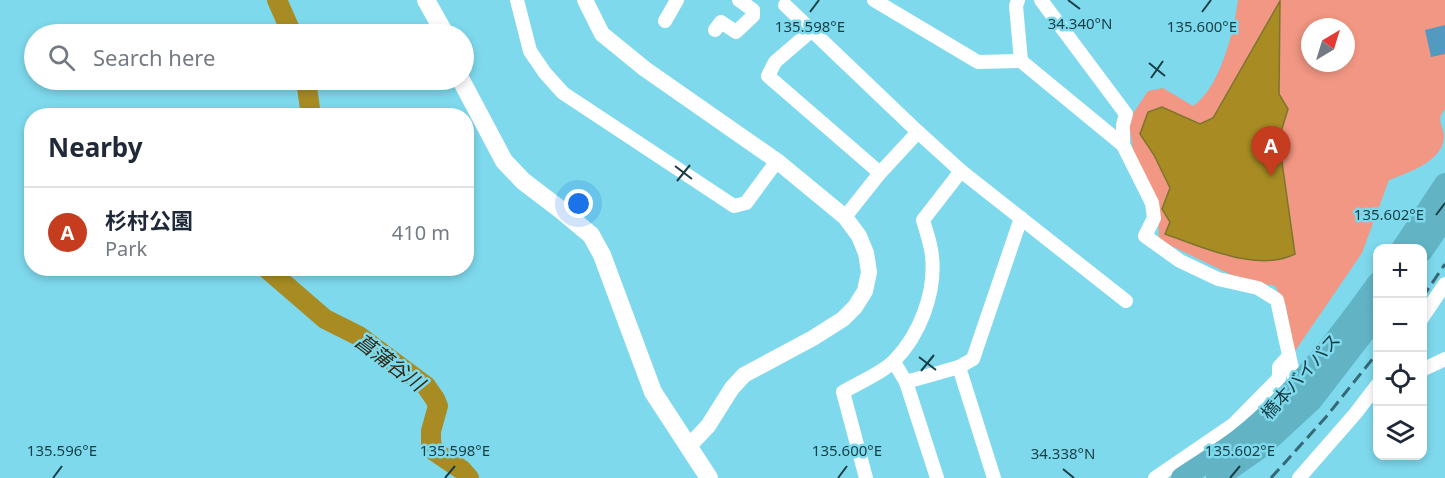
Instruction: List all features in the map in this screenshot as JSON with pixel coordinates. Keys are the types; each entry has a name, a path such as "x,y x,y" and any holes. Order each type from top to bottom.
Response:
{"highway":[{"path":"1405,244 1445,184"},
{"path":"1427,244 1445,217"},
{"name":"橋本バイパス","path":"1182,478 1303,394 1322,358 1373,288"},
{"name":"橋本バイパス","path":"1216,478 1260,447 1303,394 1373,318"}],"main road":[{"path":"426,0 439,24"},
{"path":"466,90 504,161 523,181 591,235 602,255 653,392 709,478"}],"street":[{"path":"517,0 530,51 563,93 734,206 746,203 777,161"},
{"path":"585,0 602,33 645,69 777,161 845,218 859,236 866,253 869,272 864,291 855,307 843,319 813,338 744,375 732,388 708,426 689,446"},
{"path":"665,21 677,0"},
{"path":"715,30 721,22 736,32 753,16 753,10 739,0"},
{"path":"874,0 978,62 1021,61 1123,145 1152,203 1154,218 1145,236 1180,261 1218,279 1258,288 1277,300 1289,356 1303,394"},
{"path":"1041,0 1126,114 1123,125 1123,145"},
{"path":"1013,2 1021,61"},
{"path":"785,5 961,171 1126,301"},
{"path":"811,31 775,62 768,76 880,173"},
{"path":"845,218 880,173 918,132"},
{"path":"866,478 843,392 894,362 917,330 924,314 932,278 932,255 923,220 961,171"},
{"path":"906,382 959,367 973,359 1021,219"},
{"path":"1427,311 1445,284"},
{"path":"1155,478 1234,424 1279,378 1279,368 1289,356"},
{"path":"1427,368 1445,359"},
{"path":"894,362 906,382 937,478"},
{"path":"959,367 994,478"},
{"path":"1299,478 1373,390"}],"shaded area":[{"path":"1238,0 1445,0 1445,109 1440,119 1444,135 1443,144 1432,159 1424,165 1389,180 1362,253 1293,354 1286,306 1275,286 1240,279 1159,240 1158,203 1134,157 1130,118 1148,91 1163,88 1193,106 1203,98 1211,86 1229,42"},
{"path":"1280,1 1279,94 1288,109 1281,132 1280,148 1295,254 1264,261 1230,256 1165,234 1170,222 1162,209 1170,188 1154,155 1140,134 1148,112 1162,107 1200,124 1213,118"}],"building":[{"path":"1445,25 1445,54 1431,57 1425,30"}],"waterway":[{"name":"菖蒲谷川","path":"277,0 288,24"},
{"name":"菖蒲谷川","path":"307,90 310,108"},
{"name":"菖蒲谷川","path":"275,276 325,319 359,336 426,386 438,406 431,431 434,451 462,470 469,478"}],"railway":[{"path":"1427,291 1445,264"},
{"path":"1271,478 1326,417 1373,358"}],"place":[{"name":"杉村公園","path":"1271,176"}]}
